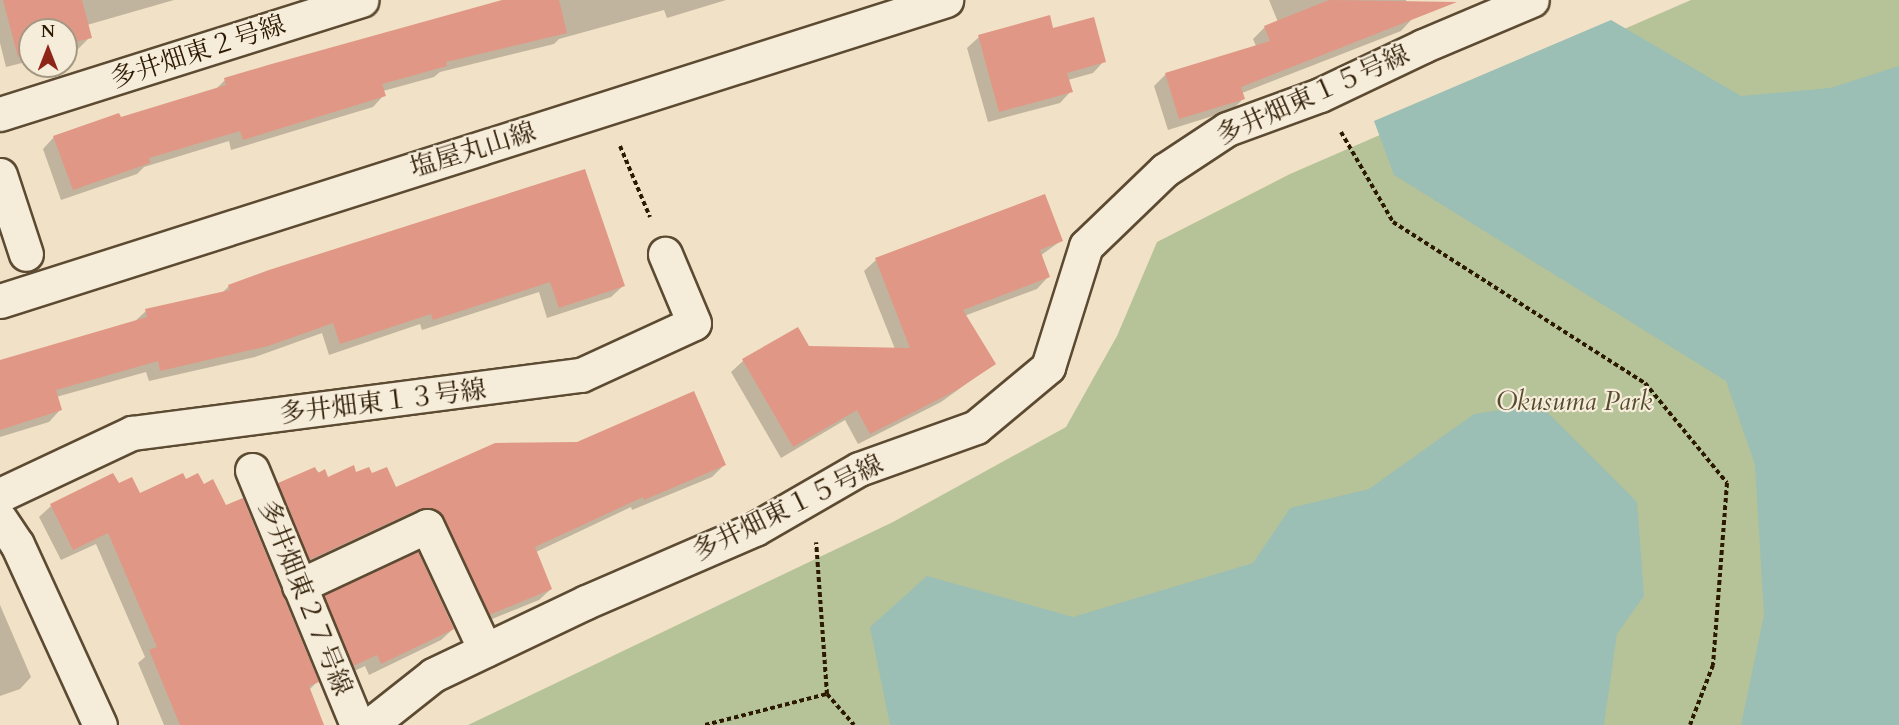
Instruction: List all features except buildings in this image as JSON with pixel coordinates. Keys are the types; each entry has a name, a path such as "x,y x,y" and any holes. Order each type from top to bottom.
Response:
{"street":[{"name":"多井畑東２号線","path":"0,114 361,0"},
{"name":"塩屋丸山線","path":"0,301 946,0"},
{"name":"多井畑東１５号線","path":"370,725 433,675 755,529 859,469 976,427 1048,367 1086,246 1165,170 1218,135 1320,95 1423,46 1532,0"},
{"path":"0,176 26,254"},
{"name":"多井畑東１３号線","path":"0,495 132,433 581,375 694,323 665,254"},
{"name":"多井畑東２７号線","path":"252,470 357,725"},
{"path":"0,519 17,543 100,725"},
{"path":"299,586 427,526 485,650"}],"path":[{"path":"1320,95 1393,222 1645,383 1727,483 1713,665 1690,725"},
{"path":"618,143 665,254"},
{"path":"813,496 827,694 854,725"},
{"path":"705,725 827,694"}],"green space":[{"name":"Okusuma Park","path":"1691,0 1899,0 1899,725 468,725 893,522 1066,427 1117,336 1157,242 1290,174"}],"water":[{"path":"1611,20 1741,96 1830,88 1899,66 1899,725 1741,725 1764,615 1755,465 1726,381 1394,175 1374,121"},
{"path":"1539,404 1637,502 1644,596 1617,634 1604,725 890,725 870,627 927,576 1073,617 1253,563 1290,508 1369,489 1474,414"}]}
